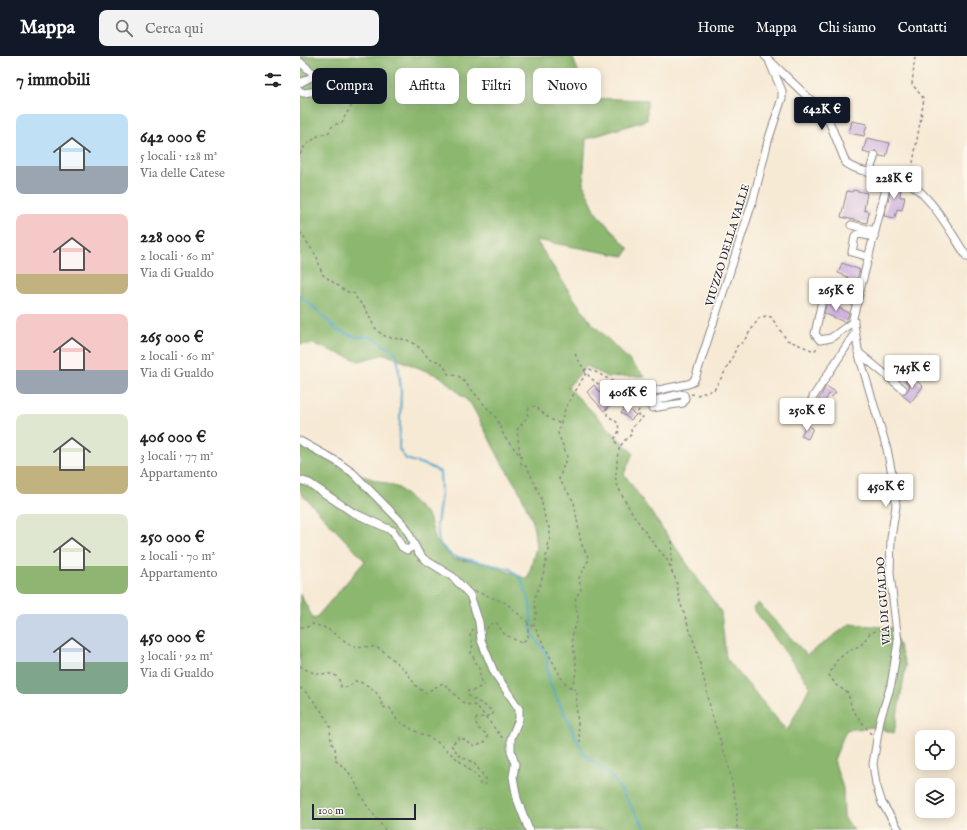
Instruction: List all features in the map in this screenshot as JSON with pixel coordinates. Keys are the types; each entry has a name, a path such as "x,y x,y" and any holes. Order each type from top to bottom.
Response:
{"street":[{"path":"764,56 820,109 829,122 846,163 850,167 885,179 895,175 910,183 923,194 967,257"},
{"path":"300,62 312,72"},
{"name":"VIUZZO DELLA VALLE","path":"642,396 688,384 693,382 696,376 754,197 768,141 782,98 782,91 770,63"},
{"path":"300,83 312,77"},
{"path":"300,91 303,94 312,92"},
{"path":"869,173 874,155"},
{"name":"VIA DI GUALDO","path":"885,179 885,192 854,321 854,333 858,352 887,449 895,489 896,506 890,573 897,622 898,642 895,666 876,741 873,764 876,784 882,803 899,830"},
{"path":"851,225 875,234"},
{"path":"869,257 852,252 855,236 859,234 875,234"},
{"path":"821,305 815,334 822,340 831,338 854,321"},
{"path":"818,418 807,412 813,397 854,333"},
{"path":"858,352 903,389"},
{"path":"300,441 336,461 367,486 405,526 414,546 424,559 453,577 470,595 480,628 481,640 494,672 519,709 519,720 511,738 511,748 515,764 513,777 516,799 529,830"},
{"path":"300,480 309,484 352,512 394,531 402,547 407,550 414,546"}],"path":[{"path":"910,183 924,99 912,84 915,56"},
{"path":"300,154 309,142 328,132 333,125 342,123 352,104"},
{"path":"300,232 317,257 322,274 345,290 355,294 357,300 363,304 372,318 375,328 388,337 411,341 422,349 429,359 434,359 440,362 448,374 458,376 462,379 498,419 504,436 520,454"},
{"path":"690,394 698,394 714,390 730,363 737,346 743,342 759,318 771,317 787,340 812,351 818,347 822,340"},
{"path":"575,354 586,373 617,399"},
{"path":"584,370 588,368 616,383 633,388 642,396"},
{"path":"570,688 577,678 573,631 578,619 574,605 576,594 581,591 579,578 589,559 582,543 574,502 559,479 567,456 558,433 565,409 586,373"},
{"path":"620,447 614,440 618,431 618,423 607,415 607,409 617,399 642,396"},
{"path":"642,396 640,410 636,414 643,417 631,430 632,434 622,441 617,457 615,478 621,493 656,546 663,551 676,580 680,602 696,648 711,712 729,767 737,810 737,830"},
{"path":"561,424 534,406 529,408 528,418 517,430 521,464 527,467 542,498 545,518 550,530 550,539 547,545 549,550 546,556 546,564 534,599 534,626 562,679 570,688 577,690 576,705 580,742"},
{"path":"671,570 672,541"},
{"path":"464,589 506,603 528,623 534,626"},
{"path":"876,741 852,709 848,693 836,685 829,675 836,661 847,652 861,645 870,633 897,622"},
{"path":"300,666 315,673 329,672 337,677 341,687 344,688 350,686 355,681 364,683 371,687 382,703 382,707 390,708 397,720 413,730 435,740 478,777 481,786 486,784 485,777 473,762 461,758 451,745 460,737 466,739 472,746 485,742 488,736 479,729 475,721 477,718 485,718 494,712 467,694 468,691 473,691 484,685 480,683 478,668 471,653 473,644 470,635 472,629 480,628 485,630 490,624 497,623 503,633 521,643 528,638 528,623"},
{"path":"300,627 307,627 313,624 326,628 352,646 374,647 382,650 406,671 416,686 425,693 443,683 465,704 477,706 485,718 511,748"},
{"path":"300,688 310,695 330,726 332,745 335,748 336,761 344,766 353,777 366,804 385,830"}],"green space":[{"path":"300,56 572,56 577,68 533,68 533,104 601,104 601,98 647,100 647,120 586,139 583,184 597,214 629,249 624,256 536,240 590,321 645,376 607,377 587,366 568,387 633,453 624,474 721,612 726,658 787,731 810,686 753,608 758,603 807,655 850,624 893,628 906,666 894,733 874,727 846,730 834,760 843,788 844,817 854,830 300,830 300,594 314,620 365,561 300,492 300,442 343,469 399,488 429,517 436,541 453,559 485,563 528,579 536,547 533,522 520,492 502,463 471,404 441,377 385,354 359,361 313,344 300,344"}],"building":[{"path":"852,121 867,124 864,136 849,133"},
{"path":"867,138 890,143 886,157 880,156 876,150 870,154 863,152"},
{"path":"895,180 901,184 900,197 905,197 902,210 897,209 895,218 884,216 890,193 890,184"},
{"path":"853,190 867,193 864,210 869,212 867,223 841,217 847,191 852,192"},
{"path":"842,263 860,270 852,292 845,290 848,277 838,273"},
{"path":"827,302 849,313 846,321 844,322 824,313"},
{"path":"910,376 923,386 911,402 902,395 908,390 910,385 905,381"},
{"path":"594,385 600,393 604,389 608,393 604,397 612,404 604,411 587,392"},
{"path":"826,386 836,392 832,397 829,394 819,413 813,410"},
{"path":"625,407 636,415 631,420 621,413"},
{"path":"806,425 813,428 808,439 801,436"}],"waterway":[{"path":"300,296 337,330 355,337 372,337 397,354 401,391 399,449 406,459 429,466 440,472 441,494 437,525 439,543 452,556 510,569 521,579 530,603 532,633 548,657 547,668 550,684 584,754 613,778 640,820 644,827 643,830"}]}
